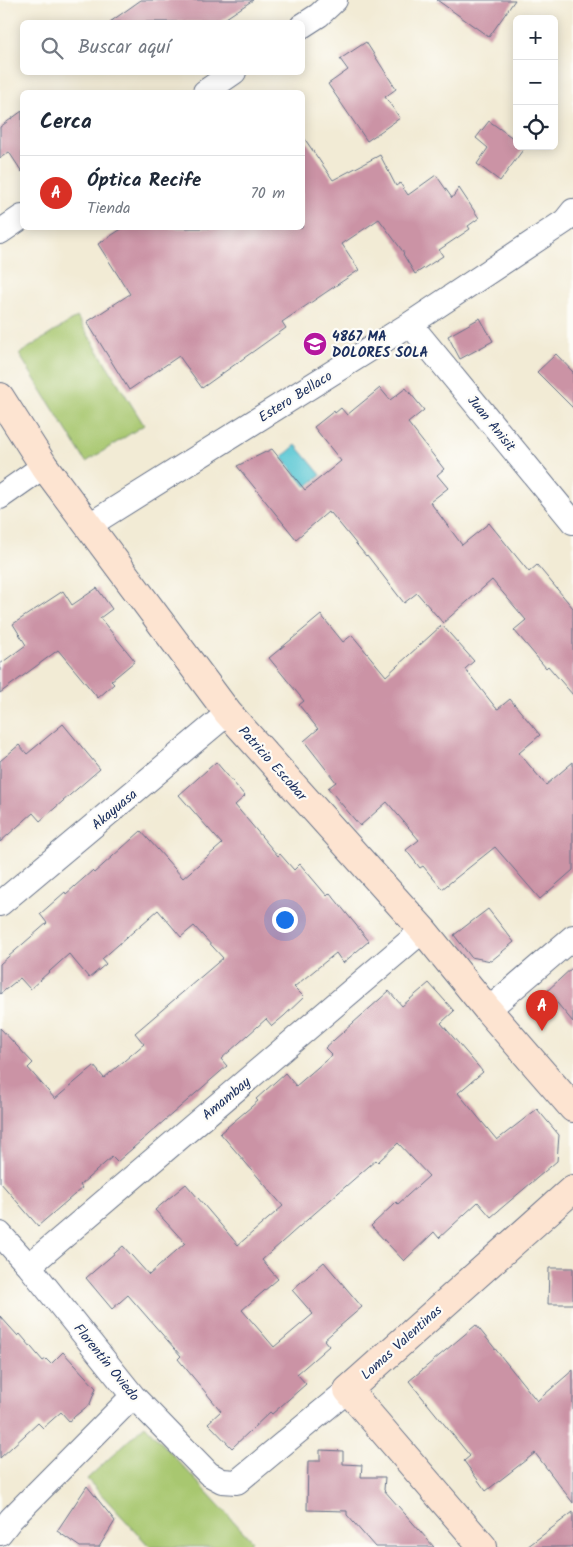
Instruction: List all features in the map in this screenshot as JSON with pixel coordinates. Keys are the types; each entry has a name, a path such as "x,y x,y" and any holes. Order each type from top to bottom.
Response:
{"street":[{"path":"305,24 319,15 335,0"},
{"path":"207,90 230,75"},
{"path":"0,232 20,217"},
{"name":"Estero Bellaco","path":"88,526 410,324 570,220"},
{"name":"Juan Anisit","path":"410,324 573,522"},
{"name":"Patricio Escobar","path":"0,397 44,466 228,713 423,930 488,1010 573,1108"},
{"path":"0,497 44,466"},
{"name":"Akayuasa","path":"0,904 228,713"},
{"name":"Amambay","path":"29,1266 423,930"},
{"path":"488,1010 573,937"},
{"name":"Lomas Valentinas","path":"222,1481 237,1482 348,1390 573,1189"},
{"name":"Florentín Oviedo","path":"0,1234 29,1266 133,1396 209,1474 222,1481"},
{"path":"348,1390 483,1547"},
{"path":"4,1519 133,1396"}],"green space":[{"path":"77,317 144,425 86,462 19,354"},
{"path":"145,1425 252,1541 246,1547 150,1547 87,1479"}],"water":[{"path":"296,445 321,475 306,487 282,457"}],"building":[{"path":"141,0 253,0 223,20 113,20"},
{"path":"437,0 515,0 489,37"},
{"path":"366,42 396,89 385,97 400,118 367,141 328,84 348,70 340,59"},
{"path":"20,112 20,169 9,152 0,158 0,127"},
{"path":"489,121 513,138 513,150 523,150 500,181 477,164 488,148 476,138"},
{"path":"305,139 333,180 380,155 396,186 400,183 408,195 436,175 452,198 459,188 479,218 468,226 470,229 439,250 443,256 415,274 404,253 379,219 342,244 359,270 282,322 286,328 202,388 179,356 129,390 87,322 130,294 98,244 120,230 305,230"},
{"path":"480,318 493,341 460,359 448,336"},
{"path":"556,354 573,372 573,408 537,372"},
{"path":"380,388 390,400 406,388 424,410 408,423 444,469 437,475 448,488 430,502 462,545 489,523 529,572 537,565 573,608 573,695 548,666 546,668 514,630 526,620 492,580 443,623 417,593 404,603 367,555 331,513 329,514 328,512 296,539 237,466 272,449 305,490 341,461 314,427 334,411 335,413 341,408 347,415"},
{"path":"97,588 112,609 100,618 135,661 111,681 114,684 98,698 58,650 0,693 0,664 26,645 13,624 63,591 72,605"},
{"path":"321,615 343,642 352,635 386,676 442,625 474,661 465,669 496,708 498,709 510,699 540,735 519,753 546,785 573,762 573,870 540,899 495,847 442,889 423,866 420,868 406,850 419,840 387,802 360,826 328,788 336,782 304,741 318,729 299,705 304,701 269,658"},
{"path":"63,724 100,769 40,821 33,813 0,842 0,761 19,745 27,754"},
{"path":"216,762 245,796 235,805 278,856 280,854 294,870 300,864 327,896 330,893 369,941 343,963 336,953 294,987 304,997 284,1016 272,1026 266,1019 221,1059 227,1066 117,1162 112,1157 80,1185 82,1188 38,1226 0,1182 0,1028 33,1063 28,1068 55,1099 94,1066 104,1078 144,1044 135,1033 223,958 194,926 181,937 158,910 102,959 106,964 89,978 69,954 30,989 20,978 0,994 0,964 47,923 40,914 92,871 94,873 141,831 183,878 222,844 179,795"},
{"path":"488,909 514,942 491,961 471,957 454,935"},
{"path":"573,967 573,1022 547,991"},
{"path":"429,983 454,1011 441,1023 483,1072 458,1093 497,1140 537,1109 559,1135 557,1161 491,1217 478,1202 439,1238 434,1232 404,1261 371,1226 396,1202 398,1204 429,1176 398,1143 378,1162 376,1160 300,1226 262,1260 278,1279 242,1310 274,1347 313,1314 292,1290 324,1262 362,1307 324,1340 329,1346 297,1374 306,1384 272,1414 270,1412 232,1448 208,1423 221,1411 178,1359 181,1356 128,1295 112,1309 86,1278 123,1246 149,1275 185,1243 155,1210 186,1184 238,1245 283,1206 220,1133 258,1101 256,1099 285,1073 296,1086 332,1055 325,1048 389,991 402,1006"},
{"path":"549,1268 573,1268 573,1304 548,1304"},
{"path":"0,1316 18,1336 20,1334 43,1361 46,1359 51,1364 63,1352 96,1388 90,1404 69,1421 61,1412 43,1428 38,1423 0,1458"},
{"path":"476,1325 537,1401 573,1370 573,1503 535,1453 486,1491 464,1461 470,1456 409,1381"},
{"path":"320,1450 343,1451 343,1464 362,1465 361,1477 385,1477 384,1490 434,1547 375,1547 347,1515 347,1511 307,1510 308,1461 320,1461"},
{"path":"87,1486 115,1521 99,1547 80,1547 57,1531"},
{"path":"573,1512 573,1547 527,1547"}],"place":[{"name":"4867 MA DOLORES SOLA","path":"315,344"},
{"name":"Óptica Recife","path":"542,1031"}]}
